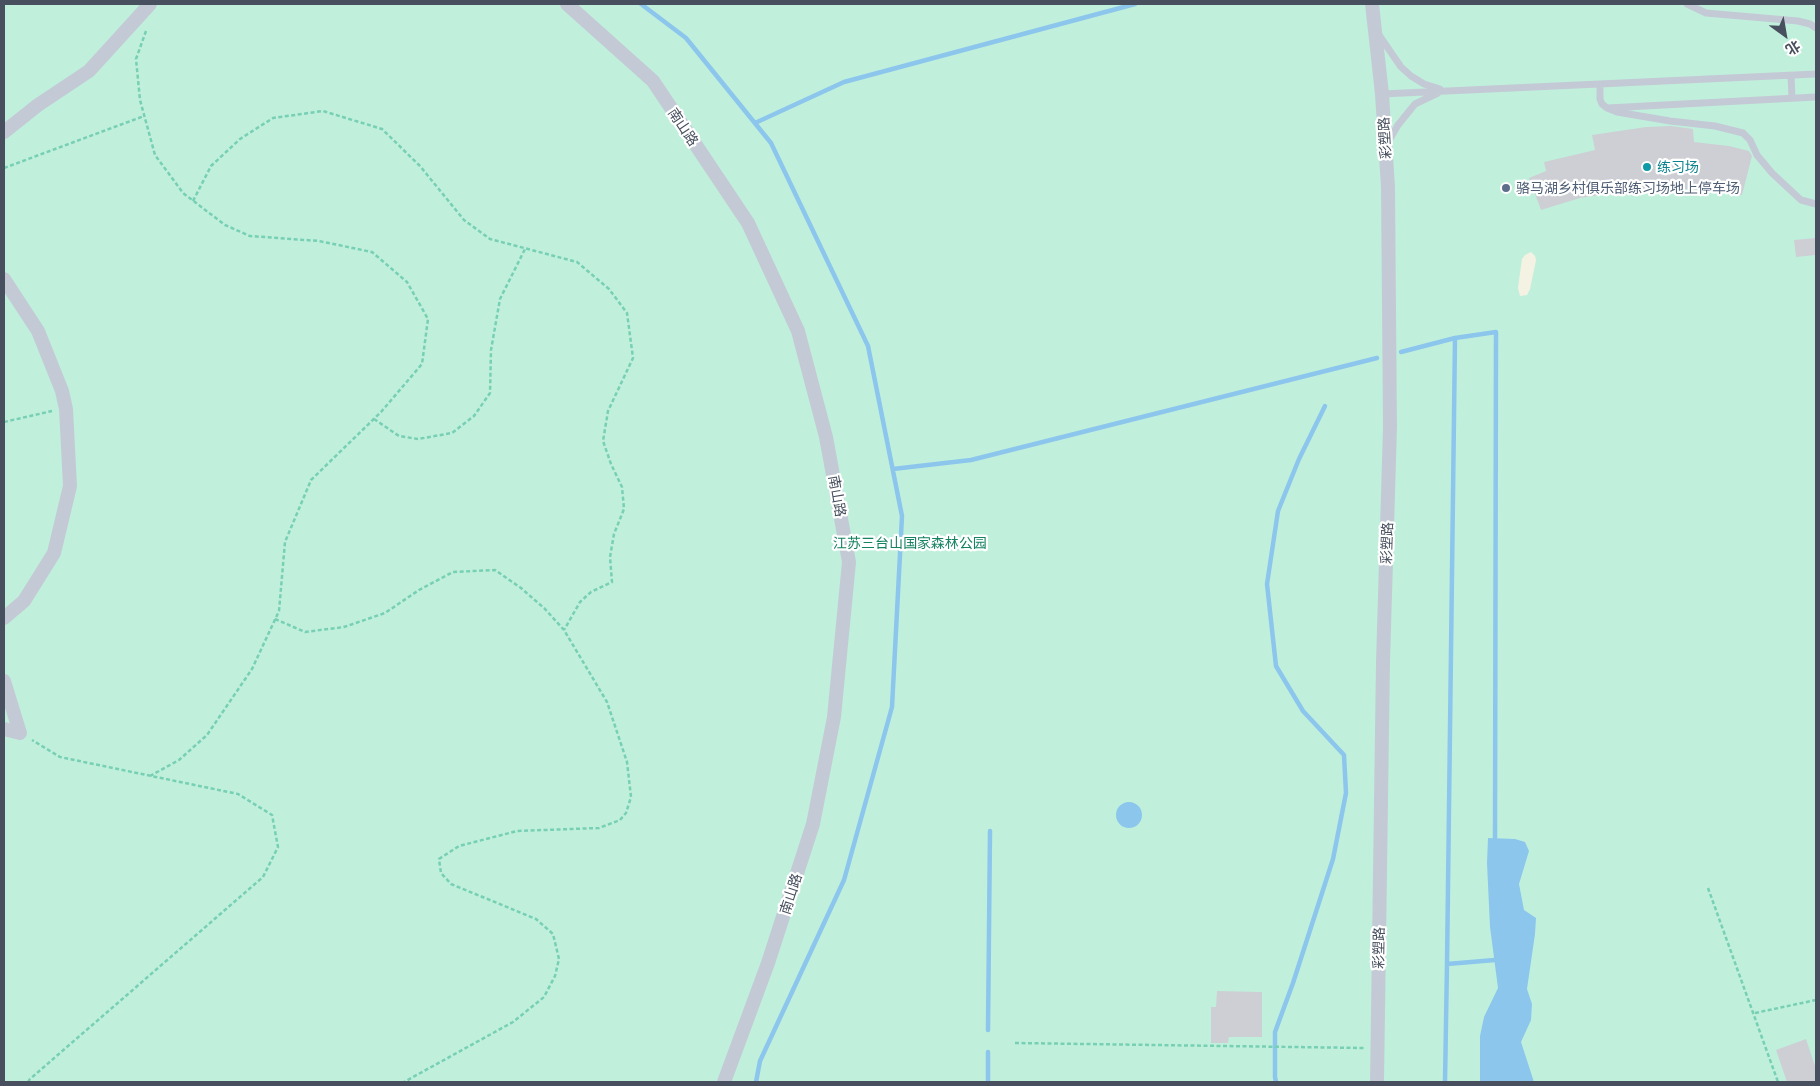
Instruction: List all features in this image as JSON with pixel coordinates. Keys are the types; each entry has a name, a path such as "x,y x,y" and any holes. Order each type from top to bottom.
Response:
{"street":[{"path":"4,132 38,105 89,71 150,4"},
{"name":"南山路","path":"567,4 652,81 748,223 798,331 826,437 849,562 834,717 813,824 768,963 724,1082"},
{"name":"彩塑路","path":"1372,4 1382,94 1388,187 1390,427 1383,662 1377,1082"},
{"path":"4,279 38,330 62,391 66,408 70,486 54,553 24,600 4,618"},
{"path":"4,681 20,733"},
{"path":"4,729 20,733"}],"lane":[{"path":"1687,4 1706,13 1798,21 1810,24 1816,28"},
{"path":"1375,31 1401,67 1411,76 1424,84 1446,91"},
{"path":"1382,94 1816,74"},
{"path":"1791,76 1792,98"},
{"path":"1600,84 1602,104 1616,112 1715,126 1743,133 1750,140 1757,155 1772,173 1801,200 1816,204"},
{"path":"1386,147 1398,125 1415,104 1446,91"},
{"path":"1607,108 1816,97"}],"path":[{"path":"149,22 136,59 140,100 155,155 182,193 225,225 250,236 319,241 372,252 407,282 428,319 422,364 374,419 311,480 285,542 279,610 252,669 207,735 179,760 150,776"},
{"path":"193,201 211,166 240,139 273,118 323,111 382,130 420,166 464,220 490,238 577,262 609,289 627,313 633,358 608,411 603,441 610,464 622,487 624,509 614,534 610,557 612,582 591,592 580,602 564,630"},
{"path":"4,168 144,116"},
{"path":"374,419 399,436 418,439 452,433 474,416 490,393 491,350 500,299 525,249"},
{"path":"4,422 66,408"},
{"path":"275,619 305,632 344,627 385,613 419,590 453,572 495,570 521,588 545,609 564,630 607,702 627,762 631,797 626,813 620,820 599,828 517,831 459,846 439,860 441,873 451,884 536,919 553,934 559,959 555,976 544,997 513,1022 404,1082"},
{"path":"20,733 60,757 238,794 272,815 278,847 263,877 28,1082"},
{"path":"1708,888 1778,1082"},
{"path":"1755,1014 1816,1000"},
{"path":"1015,1043 1378,1048"}],"green space":[{"name":"江苏三台山国家森林公园","path":"4,4 1816,4 1816,1082 4,1082"}],"sand":[{"path":"1531,252 1536,260 1530,289 1527,295 1520,296 1518,288 1522,259"}],"water":[{"path":"1129,802 1138,806 1142,815 1138,824 1129,828 1120,824 1116,815 1120,806"},
{"path":"1488,838 1515,839 1525,842 1529,851 1519,884 1524,910 1536,918 1527,989 1532,1004 1531,1020 1521,1042 1534,1082 1480,1082 1480,1036 1484,1017 1498,988 1490,927 1487,863"}],"building":[{"name":"练习场","path":"1671,126 1693,129 1694,142 1729,146 1749,151 1752,156 1742,195 1687,189 1633,190 1580,198 1541,210 1529,178 1546,171 1544,162 1595,150 1592,135 1646,127"},
{"path":"1816,238 1816,255 1796,257 1794,240"},
{"path":"1217,991 1262,992 1262,1037 1229,1037 1228,1043 1211,1043 1211,1007 1216,1007"},
{"path":"1806,1039 1816,1069 1816,1082 1787,1082 1776,1050"}],"waterway":[{"path":"641,4 686,38 771,143 868,346 902,516 892,707 844,880 760,1061 756,1082"},
{"path":"755,123 844,82 1135,4"},
{"path":"1495,838 1496,332 1455,338 1447,964 1495,960"},
{"path":"1401,352 1455,338"},
{"path":"893,469 971,460 1377,358"},
{"path":"1276,1082 1275,1032 1333,859 1346,793 1344,755 1303,711 1276,666 1267,584 1278,511 1299,459 1325,406"},
{"path":"988,1030 990,831"},
{"path":"1445,1082 1447,964"},
{"path":"988,1052 988,1082"}],"place":[{"name":"练习场","path":"1647,167"},
{"name":"骆马湖乡村俱乐部练习场地上停车场","path":"1506,188"}]}
